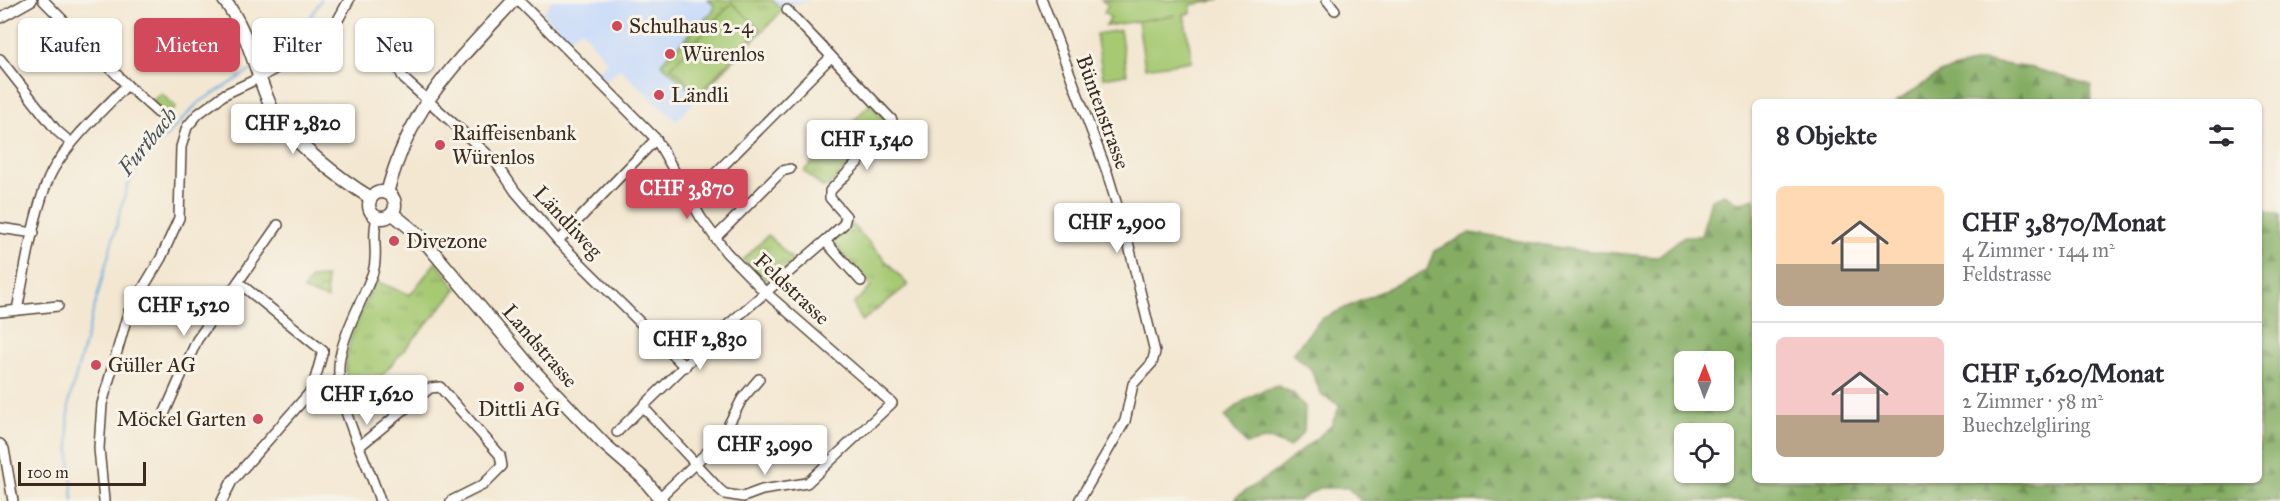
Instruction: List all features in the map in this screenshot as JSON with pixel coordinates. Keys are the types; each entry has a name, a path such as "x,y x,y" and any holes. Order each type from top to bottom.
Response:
{"main road":[{"path":"224,0 238,19 252,52"},
{"path":"387,193 407,135 426,100 455,64 516,0"},
{"path":"260,72 281,122 317,158 371,198"},
{"path":"378,192 387,193 395,202 393,214 388,218 377,218 370,212 371,198 378,192"},
{"name":"Landstrasse","path":"393,214 420,236 534,371 660,499"}],"street":[{"path":"0,18 32,0"},
{"path":"43,0 127,85 166,120"},
{"path":"339,18 349,0"},
{"name":"Feldstrasse","path":"516,0 656,139 715,238 764,291 892,403 816,477 799,486 734,496 719,489 696,465"},
{"name":"Büntenstrasse","path":"1042,0 1107,172 1128,242 1155,352 1152,363 1133,384 1125,421 1079,501"},
{"path":"1327,0 1335,10"},
{"path":"617,432 764,291 844,224 846,216 830,198 830,190 892,127 892,120 830,58 787,10"},
{"path":"690,198 830,58"},
{"path":"0,59 56,130 71,143"},
{"path":"104,501 99,448 102,404 128,313 161,258 179,218 181,147 184,133 198,114 212,102 258,72"},
{"name":"Ländliweg","path":"400,72 404,79 426,100 495,161 515,191 558,241 685,367"},
{"path":"17,310 43,195 53,170 71,143 127,85"},
{"path":"558,241 656,139"},
{"path":"715,238 782,171 790,169"},
{"path":"377,218 373,232 375,264 342,351 339,367 342,396 380,501"},
{"path":"165,412 197,340 278,225"},
{"path":"0,228 34,233"},
{"path":"825,241 861,280"},
{"path":"238,282 323,351"},
{"path":"0,312 58,306"},
{"path":"323,351 331,348 342,351"},
{"path":"222,501 232,481 312,390 323,351"},
{"path":"660,499 721,440 742,399 759,379"},
{"path":"361,445 430,388 440,387 500,455 502,466 483,484 451,501"},
{"path":"643,407 696,465"},
{"path":"0,444 4,449 13,501"}],"shaded area":[{"name":"Würenlos","path":"551,0 811,0 787,6 676,121 620,69 605,81 596,72 607,62 581,29 569,39 543,14"}],"green space":[{"path":"708,0 772,0 783,10 698,97 661,63 713,11 714,5"},
{"path":"1101,0 1221,0 1190,5 1191,13 1184,14 1192,61 1145,68 1138,21 1176,15 1106,26 1111,18 1104,13 1108,5"},
{"path":"732,3 760,29 699,93 671,67"},
{"path":"1120,30 1127,74 1103,78 1096,34"},
{"path":"1981,61 2033,68 2091,85 2092,99 1901,99 1942,72"},
{"path":"161,93 176,107 166,118 151,103"},
{"path":"870,104 887,121 887,126 827,187 822,187 804,171"},
{"path":"1724,194 1738,203 1752,199 1752,483 2262,483 2262,209 2280,215 2280,501 1361,501 1348,488 1319,488 1298,501 1236,501 1235,498 1276,471 1331,426 1340,405 1322,396 1310,368 1292,354 1321,319 1427,270 1434,251 1470,233 1569,249 1657,257 1684,236 1701,236 1711,199"},
{"path":"852,224 908,285 862,321 853,304 871,287 832,242"},
{"path":"768,235 794,261 768,283 743,260"},
{"path":"436,262 457,289 352,410 347,391 347,359 354,329 375,281 410,295"},
{"path":"326,277 327,299 303,290 311,278"},
{"path":"1278,386 1293,393 1305,407 1304,432 1289,447 1270,439 1246,444 1225,417 1249,397"}],"waterway":[{"name":"Furtbach","path":"310,18 321,0"},
{"name":"Furtbach","path":"73,501 68,427 69,401 127,187 141,163 198,103 252,70"}],"place":[{"name":"Schulhaus 2-4","path":"617,26"},
{"name":"Würenlos","path":"670,54"},
{"name":"Ländli","path":"659,95"},
{"name":"Raiffeisenbank Würenlos","path":"440,145"},
{"name":"Divezone","path":"394,241"},
{"name":"Güller AG","path":"96,365"},
{"name":"Dittli AG","path":"519,387"},
{"name":"Möckel Garten","path":"258,419"}]}
